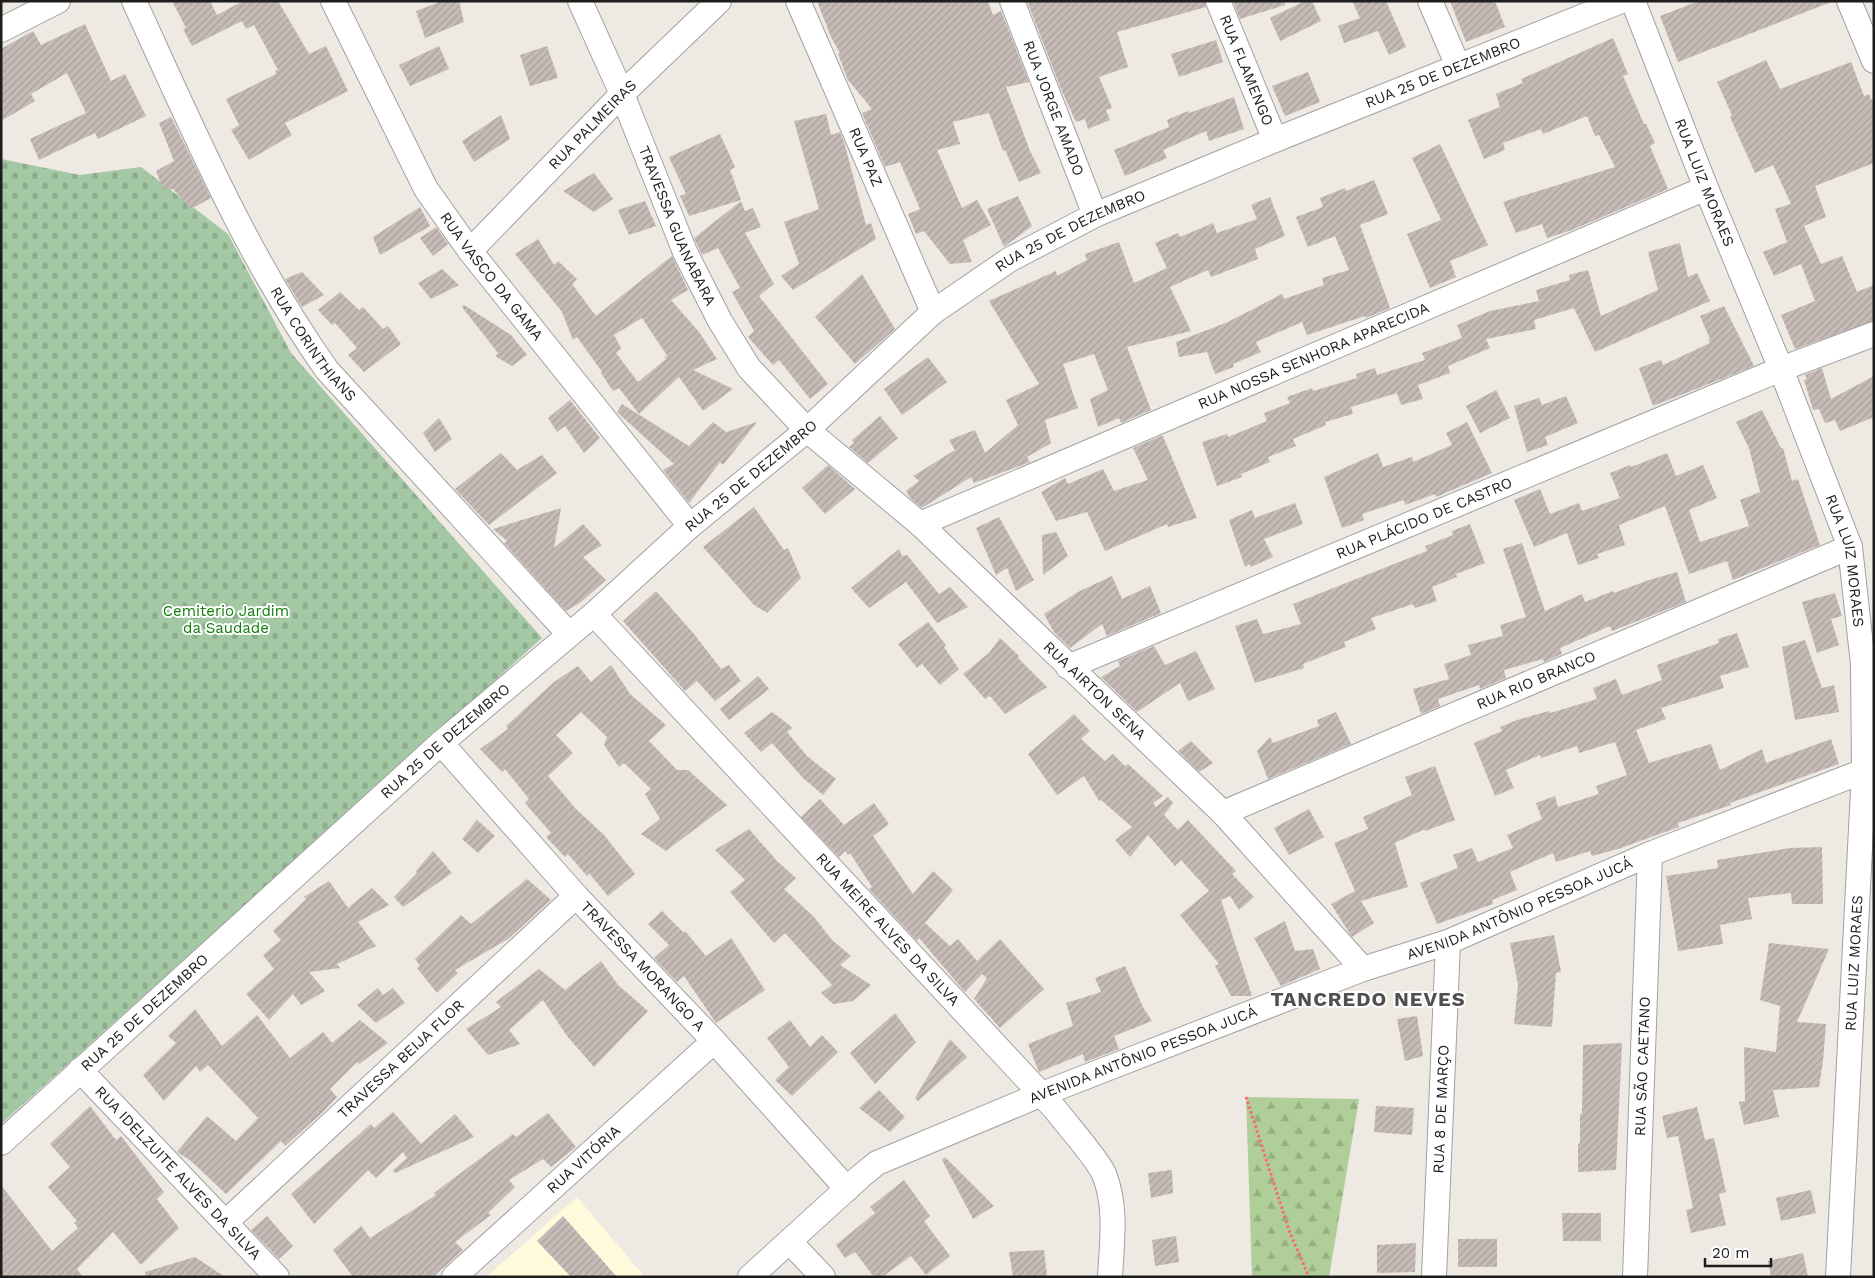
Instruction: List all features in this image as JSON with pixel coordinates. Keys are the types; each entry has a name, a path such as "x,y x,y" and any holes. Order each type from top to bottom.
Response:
{"street":[{"path":"1,30 58,1"},
{"name":"RUA CORINTHIANS","path":"134,1 230,209 266,277 299,330 327,370 569,634"},
{"name":"RUA VASCO DA GAMA","path":"333,1 426,189 470,251 690,526"},
{"name":"TRAVESSA GUANABARA","path":"580,1 622,94 685,252 720,321 749,368 807,430"},
{"name":"RUA PALMEIRAS","path":"470,251 622,94 719,1"},
{"name":"RUA PAZ","path":"798,1 933,312"},
{"name":"RUA JORGE AMADO","path":"1012,1 1095,215"},
{"name":"RUA FLAMENGO","path":"1218,1 1275,140"},
{"path":"1430,1 1458,66"},
{"name":"RUA 25 DE DEZEMBRO","path":"1,1143 441,743 594,614 690,526 807,430 933,312 1009,260 1095,215 1275,140 1621,1"},
{"name":"RUA LUIZ MORAES","path":"1633,1 1706,188 1781,368 1850,547 1863,664 1869,768 1838,1277"},
{"path":"1849,1 1874,62"},
{"name":"RUA NOSSA SENHORA APARECIDA","path":"920,524 1706,188"},
{"name":"RUA PLÁCIDO DE CASTRO","path":"1068,667 1781,368 1874,334"},
{"name":"RUA AIRTON SENA","path":"807,430 920,524 1223,814 1363,969"},
{"name":"RUA RIO BRANCO","path":"1223,814 1850,547"},
{"name":"RUA MEIRE ALVES DA SILVA","path":"594,614 1042,1094 1103,1172 1111,1196 1113,1218 1110,1277"},
{"name":"TRAVESSA MORANGO A","path":"441,743 576,896 714,1041 847,1189"},
{"name":"AVENIDA ANTÔNIO PESSOA JUCÁ","path":"750,1277 877,1163 1042,1094 1363,969 1448,942 1650,854 1869,768"},
{"name":"RUA SÃO CAETANO","path":"1635,1277 1650,854"},
{"name":"TRAVESSA BEIJA FLOR","path":"226,1222 576,896"},
{"name":"RUA 8 DE MARÇO","path":"1434,1277 1448,942"},
{"name":"RUA VITÓRIA","path":"454,1277 714,1041"},
{"name":"RUA IDELZUITE ALVES DA SILVA","path":"80,1070 226,1222 276,1277"},
{"path":"790,1242 823,1277"}],"path":[{"path":"1246,1097 1290,1233 1308,1277"}],"shaded area":[{"path":"577,1197 645,1277 486,1277"}],"green space":[{"name":"Cemiterio Jardim da Saudade","path":"1,159 80,175 141,167 228,234 291,353 542,638 1,1124"},
{"path":"1246,1097 1359,1099 1329,1277 1252,1277"}],"building":[{"path":"172,1 210,1 217,15 243,1 278,1 309,54 326,46 348,91 285,123 292,135 249,160 231,130 239,125 226,99 276,74 275,71 278,70 254,25 246,29 242,21 192,46 183,29 186,28"},
{"path":"442,1 459,1 464,22 425,38 416,11"},
{"path":"817,1 988,1 993,15 1001,11 1029,82 1006,87 1030,151 1041,173 1019,182 1005,150 1003,151 989,113 953,122 960,144 937,150 962,208 977,200 991,225 963,240 972,262 950,264 924,231 916,234 908,214 920,209 900,162 885,167 862,113 872,109 848,80 838,54 840,53 831,37"},
{"path":"1027,1 1205,1 1206,7 1117,32 1128,67 1099,77 1112,108 1106,110 1110,120 1088,129 1085,119 1076,122 1061,89"},
{"path":"1233,1 1285,1 1285,5 1240,19"},
{"path":"1305,1 1312,1 1321,21 1280,41 1270,18"},
{"path":"1352,1 1386,1 1406,47 1389,55 1378,31 1344,43 1338,26 1360,18"},
{"path":"1450,1 1495,1 1505,27 1466,42"},
{"path":"1699,1 1831,2 1678,62 1660,16"},
{"path":"85,24 111,81 125,74 146,116 98,139 95,133 39,160 30,139 86,113 67,73 31,94 35,101 1,121 1,49 33,31 41,45"},
{"path":"1613,38 1628,74 1623,76 1644,124 1646,124 1655,143 1650,146 1668,189 1572,230 1547,238 1542,224 1516,233 1503,202 1615,167 1599,135 1595,136 1587,116 1543,134 1541,129 1503,143 1505,150 1484,159 1468,120 1500,107 1496,94 1523,83 1521,79"},
{"path":"1216,40 1223,62 1179,77 1171,54"},
{"path":"439,46 449,69 410,86 399,65"},
{"path":"547,46 558,78 530,86 520,55"},
{"path":"1766,60 1780,89 1851,62 1864,96 1869,94 1874,105 1874,163 1815,186 1826,217 1804,226 1821,264 1842,256 1857,292 1874,285 1874,321 1795,349 1781,315 1815,301 1801,264 1774,276 1763,252 1787,242 1775,209 1791,204 1773,165 1755,173 1717,82"},
{"path":"1308,72 1320,102 1285,116 1272,86"},
{"path":"1234,97 1244,129 1209,141 1206,131 1163,150 1167,158 1125,176 1114,150 1169,127 1167,120 1188,111 1189,113"},
{"path":"826,114 831,135 840,132 844,142 866,225 871,223 876,239 793,290 781,276 799,264 784,222 819,209 794,121"},
{"path":"501,115 510,139 474,162 462,141"},
{"path":"171,117 211,198 191,209 173,189 163,189 156,171 174,161 159,123"},
{"path":"720,134 735,167 730,170 741,200 689,216 680,196 686,194 669,157"},
{"path":"1440,144 1488,245 1450,261 1456,277 1430,288 1407,234 1441,220 1412,158"},
{"path":"594,173 613,199 594,212 563,191"},
{"path":"1374,180 1388,214 1360,225 1390,308 1366,318 1365,316 1307,335 1302,322 1256,342 1261,352 1233,364 1234,367 1215,374 1207,352 1179,357 1176,342 1228,322 1282,294 1284,299 1324,285 1322,278 1349,270 1335,236 1308,247 1296,217 1323,207 1320,198 1345,188 1346,191"},
{"path":"1018,196 1032,226 1004,247 987,209"},
{"path":"1270,197 1285,236 1255,249 1258,259 1211,277 1208,270 1170,287 1191,331 1127,347 1151,410 1121,423 1119,418 1098,427 1090,399 1108,390 1094,354 1063,364 1078,408 1045,420 1051,443 1027,457 1030,462 974,483 971,477 922,508 910,498 906,491 919,481 913,476 955,450 949,440 975,430 985,453 1018,425 1006,400 1039,384 989,301 1056,271 1057,276 1087,260 1085,254 1119,242 1134,283 1167,268 1155,243 1178,233 1180,237 1213,223 1217,233 1257,219 1251,205"},
{"path":"645,201 656,226 629,235 618,210"},
{"path":"741,201 745,211 753,208 761,227 745,233 774,284 759,296 828,384 810,399 779,360 773,365 748,337 754,331 732,292 740,288 718,248 702,255 694,238"},
{"path":"420,207 430,226 380,255 373,237"},
{"path":"436,227 448,244 433,256 420,238"},
{"path":"538,239 554,265 558,261 577,279 572,284 596,316 672,256 688,290 671,300 699,332 717,359 693,370 733,389 703,411 679,377 639,414 619,388 613,391 577,337 573,340 562,312 515,254","holes":["642,318 668,357 664,356 666,359 638,382 616,353 621,348 614,335"]},
{"path":"1680,243 1688,277 1697,273 1710,301 1595,352 1574,308 1534,320 1536,329 1486,339 1490,348 1448,366 1450,373 1418,385 1423,399 1401,405 1397,393 1351,407 1353,414 1325,422 1326,425 1293,439 1296,446 1268,457 1270,462 1241,474 1242,477 1217,486 1202,442 1227,434 1228,437 1267,421 1264,413 1290,403 1287,397 1312,388 1313,391 1357,378 1356,374 1375,368 1377,375 1425,360 1422,353 1462,338 1457,325 1490,311 1539,301 1536,290 1570,280 1569,275 1588,270 1601,316 1658,290 1648,252"},
{"path":"442,269 459,285 431,299 418,283"},
{"path":"302,272 324,295 302,307 285,279"},
{"path":"862,274 895,329 855,364 815,317"},
{"path":"340,292 359,310 363,307 383,329 388,326 401,344 364,372 348,355 357,348 335,323 332,325 318,310"},
{"path":"464,305 511,335 527,355 512,366 495,356 498,353 462,307"},
{"path":"1724,306 1754,366 1653,406 1639,368 1661,360 1663,365 1710,343 1700,316"},
{"path":"928,357 947,382 902,415 884,389"},
{"path":"1822,368 1831,399 1874,376 1874,417 1840,431 1835,420 1825,423 1819,409 1813,410 1804,380 1807,379 1805,375"},
{"path":"1496,390 1510,418 1480,433 1466,406"},
{"path":"1566,396 1578,423 1545,437 1548,445 1527,452 1514,406 1539,398 1542,405"},
{"path":"570,400 600,438 584,453 565,426 557,432 548,418"},
{"path":"622,404 689,446 713,422 726,432 757,422 723,465 720,462 689,503 663,470 674,464 617,412"},
{"path":"1762,410 1781,448 1783,448 1792,481 1798,479 1820,545 1733,580 1727,561 1689,574 1665,506 1619,525 1625,545 1597,554 1599,558 1578,565 1567,533 1534,547 1514,500 1540,489 1550,514 1579,503 1582,511 1620,498 1610,473 1667,453 1676,476 1703,465 1717,498 1689,510 1700,542 1749,526 1740,500 1760,492 1749,448 1736,422"},
{"path":"880,416 898,438 868,463 849,447 854,443 852,440"},
{"path":"439,418 452,439 435,452 423,433"},
{"path":"1467,422 1492,473 1436,497 1435,494 1405,505 1404,500 1362,514 1364,520 1342,528 1324,477 1378,453 1383,467 1412,457 1413,462 1452,445 1446,433"},
{"path":"1163,436 1197,518 1168,527 1167,524 1105,551 1087,512 1056,521 1041,492 1065,478 1068,484 1103,469 1114,491 1148,480 1133,448"},
{"path":"501,453 517,470 542,455 557,473 489,525 455,489"},
{"path":"828,465 855,489 825,514 802,488"},
{"path":"1295,503 1303,524 1264,539 1273,557 1251,567 1250,564 1245,567 1229,520 1252,510 1255,518"},
{"path":"754,507 784,550 788,548 801,578 767,613 754,605 703,547"},
{"path":"561,508 554,548 583,524 602,545 583,557 606,580 581,602 566,611 504,543 507,541 493,529"},
{"path":"999,517 1034,580 1016,591 1007,568 996,575 976,528"},
{"path":"1470,524 1485,563 1456,574 1457,577 1432,587 1437,601 1415,608 1413,604 1371,618 1376,629 1344,642 1346,647 1303,664 1304,668 1255,683 1235,626 1257,619 1263,634 1301,624 1293,604 1427,551 1425,546 1453,535 1452,531"},
{"path":"1056,532 1068,556 1043,575 1042,535"},
{"path":"1522,543 1545,611 1582,594 1585,602 1613,591 1614,593 1677,572 1686,602 1612,631 1610,626 1560,648 1562,654 1544,662 1543,659 1504,670 1506,678 1480,689 1479,685 1438,699 1440,706 1421,714 1413,689 1449,679 1444,664 1471,655 1468,645 1503,636 1500,625 1526,617 1503,549"},
{"path":"899,549 902,556 907,555 939,594 950,587 968,607 937,623 906,582 869,608 851,588"},
{"path":"1112,576 1122,599 1150,586 1161,613 1107,636 1102,624 1070,648 1054,632 1044,614 1078,592"},
{"path":"656,591 694,634 721,669 729,665 741,681 715,701 697,681 685,691 623,621"},
{"path":"1835,593 1842,616 1831,619 1839,645 1817,653 1802,602"},
{"path":"928,622 946,645 944,647 959,669 940,685 922,664 917,668 898,644"},
{"path":"1737,633 1749,667 1720,676 1724,688 1661,708 1666,719 1636,730 1649,763 1711,744 1720,770 1762,749 1766,763 1831,739 1839,764 1678,823 1679,827 1618,849 1592,856 1590,851 1556,862 1553,853 1510,872 1517,890 1492,900 1493,904 1437,924 1420,883 1458,868 1453,855 1472,848 1478,862 1513,848 1507,835 1542,819 1536,803 1555,796 1558,807 1599,794 1596,786 1627,775 1615,742 1579,753 1577,746 1541,758 1540,755 1506,770 1514,788 1495,796 1474,743 1502,731 1500,727 1517,720 1549,711 1550,713 1597,699 1593,688 1616,679 1622,695 1662,680 1657,665 1719,643 1718,639"},
{"path":"1000,638 1047,687 1005,714 990,696 985,699 963,674 989,653"},
{"path":"1805,640 1822,688 1834,685 1839,712 1795,720 1782,647"},
{"path":"1154,646 1165,665 1196,651 1215,689 1188,701 1180,683 1137,712 1101,677 1120,666 1118,661"},
{"path":"611,665 630,694 666,725 649,741 677,770 688,770 727,805 666,851 641,834 660,819 645,794 651,789 624,763 619,767 604,745 607,737 581,712 556,735 573,753 548,776 576,809 604,835 635,874 608,896 589,873 587,876 568,854 565,857 546,837 551,833 525,803 529,799 505,769 502,772 480,749 508,729 506,726 554,682 578,666 591,682"},
{"path":"758,676 769,689 729,720 720,709"},
{"path":"772,712 793,728 787,732 807,756 836,779 823,795 803,778 772,743 761,752 744,733"},
{"path":"1336,712 1351,744 1268,779 1257,751 1270,737 1273,743 1319,726 1317,720"},
{"path":"1074,714 1090,731 1081,739 1105,761 1113,754 1125,766 1128,764 1163,796 1153,803 1156,807 1168,797 1173,803 1164,815 1178,830 1188,820 1236,871 1232,874 1254,897 1239,910 1230,896 1221,900 1252,996 1231,996 1215,966 1219,964 1180,915 1209,891 1181,860 1175,866 1148,835 1130,857 1115,840 1132,827 1101,800 1099,801 1084,776 1057,795 1028,754"},
{"path":"1191,741 1213,763 1199,772 1178,751"},
{"path":"1435,766 1455,820 1425,831 1425,829 1395,843 1408,887 1361,901 1374,923 1352,937 1331,904 1355,891 1334,843 1368,829 1363,817 1412,795 1405,777"},
{"path":"820,799 844,825 874,803 889,824 873,836 913,894 933,871 953,890 925,923 950,946 958,939 977,961 1000,939 1044,989 1000,1028 974,999 987,978 982,974 965,992 919,938 917,941 869,889 872,887 850,853 848,855 845,851 839,857 801,817"},
{"path":"1309,809 1324,837 1289,855 1274,828"},
{"path":"477,820 495,836 478,853 462,839"},
{"path":"749,829 777,861 796,878 784,889 814,917 832,940 851,956 840,965 871,985 853,1001 833,1004 821,993 832,985 785,933 774,943 730,892 745,880 715,850"},
{"path":"1822,847 1823,904 1792,904 1791,893 1748,898 1752,919 1720,925 1723,944 1678,951 1666,876 1718,868 1717,860 1790,848"},
{"path":"433,851 452,873 403,907 394,897 417,873 416,871"},
{"path":"527,879 551,900 508,939 455,970 458,973 437,993 417,968 420,966 415,959 461,915 471,924"},
{"path":"329,881 348,908 372,888 389,905 358,922 376,946 337,964 340,968 309,972 325,991 301,1005 293,994 269,1020 246,994 274,969 263,955 281,940 273,931 306,899 304,897"},
{"path":"662,911 684,933 685,931 706,956 731,938 765,990 716,1023 684,976 677,982 654,958 669,945 648,924"},
{"path":"1285,921 1295,951 1313,949 1320,969 1281,986 1254,938"},
{"path":"1554,935 1561,972 1556,973 1552,1027 1514,1024 1518,985 1510,943"},
{"path":"1769,943 1829,949 1797,1022 1826,1024 1823,1061 1819,1087 1773,1090 1779,1117 1744,1125 1739,1102 1745,1101 1744,1047 1776,1052 1780,1006 1760,1000"},
{"path":"601,961 618,985 648,1011 594,1067 567,1036 543,1000 509,1030 520,1044 488,1055 466,1029 501,1007 496,1002 539,969 565,990"},
{"path":"1125,966 1143,1007 1152,1021 1114,1036 1119,1049 1085,1062 1083,1054 1039,1072 1028,1044 1073,1026 1066,1003 1101,992 1095,978"},
{"path":"378,988 383,995 393,988 405,1003 376,1023 357,1005"},
{"path":"195,1009 222,1046 257,1015 290,1058 323,1032 332,1043 360,1020 388,1043 359,1064 357,1062 330,1089 337,1097 321,1114 285,1146 281,1141 226,1194 191,1161 177,1152 207,1116 236,1141 258,1118 208,1065 200,1072 196,1066 164,1101 143,1075 176,1043 168,1036"},
{"path":"895,1013 916,1042 875,1084 850,1053"},
{"path":"1417,1016 1423,1056 1405,1061 1397,1019"},
{"path":"790,1020 810,1047 822,1035 838,1052 792,1096 775,1080 789,1067 767,1038"},
{"path":"950,1039 967,1057 918,1101 915,1098"},
{"path":"1622,1043 1616,1170 1578,1172 1580,1114 1582,1114 1583,1045"},
{"path":"879,1090 905,1117 890,1132 859,1108"},
{"path":"90,1106 116,1140 121,1136 164,1192 157,1199 179,1228 141,1265 113,1232 77,1269 83,1277 1,1277 1,1185 52,1251 78,1228 74,1223 77,1221 48,1187 70,1167 50,1144"},
{"path":"1376,1106 1414,1108 1412,1135 1374,1132"},
{"path":"1697,1107 1705,1140 1714,1138 1726,1192 1719,1194 1726,1225 1691,1233 1686,1210 1693,1208 1678,1136 1667,1138 1662,1116"},
{"path":"393,1112 421,1144 455,1114 474,1137 395,1173 393,1170 407,1158 403,1152 376,1178 368,1170 314,1224 291,1194 371,1124 374,1128"},
{"path":"548,1113 576,1147 551,1167 543,1159 509,1180 515,1187 488,1213 491,1215 455,1242 463,1250 433,1277 353,1277 333,1250 361,1226 370,1238 436,1195 434,1193 513,1134 516,1137"},
{"path":"945,1157 994,1206 973,1219 942,1160"},
{"path":"1172,1170 1173,1193 1151,1198 1148,1173"},
{"path":"904,1180 930,1216 924,1221 950,1256 926,1275 911,1256 882,1277 874,1277 855,1252 845,1258 836,1245 875,1213 870,1207"},
{"path":"1811,1190 1816,1213 1781,1221 1776,1198"},
{"path":"1562,1213 1601,1213 1601,1241 1563,1241"},
{"path":"267,1216 293,1246 279,1259 251,1230"},
{"path":"563,1216 617,1277 571,1277 537,1241"},
{"path":"1176,1236 1179,1262 1155,1266 1152,1240"},
{"path":"1458,1239 1497,1239 1497,1267 1458,1267"},
{"path":"1416,1243 1415,1272 1377,1273 1377,1245"},
{"path":"1044,1250 1047,1276 1013,1277 1009,1252"},
{"path":"1803,1253 1808,1277 1771,1277 1768,1261"},
{"path":"195,1257 225,1277 146,1277 145,1272"}],"district":[{"name":"TANCREDO NEVES","path":"1368,999"}]}
